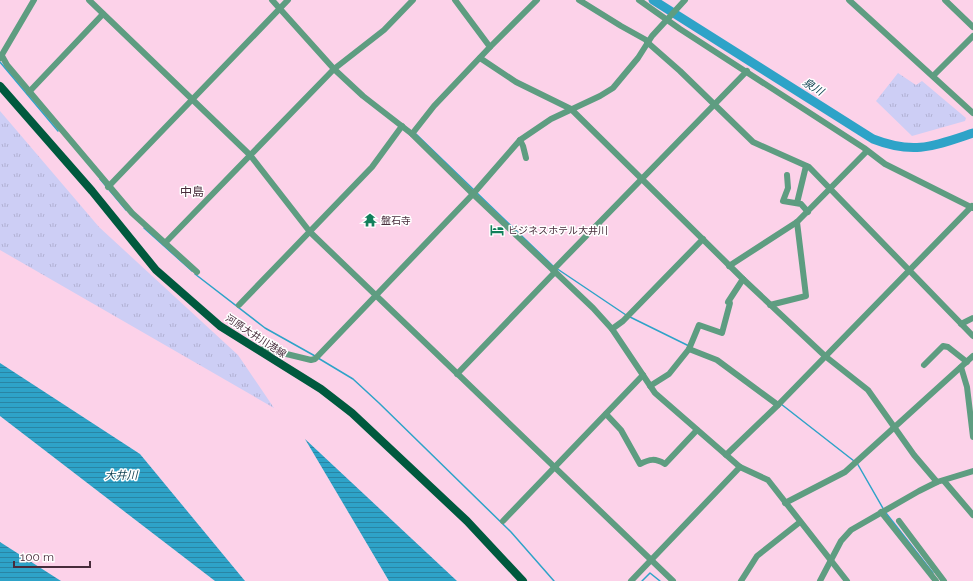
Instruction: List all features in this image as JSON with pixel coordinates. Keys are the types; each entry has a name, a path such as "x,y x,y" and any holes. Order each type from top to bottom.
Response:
{"main road":[{"name":"河原大井川港線","path":"0,86 92,191 156,270 220,326 321,389 352,413 467,521 523,581"}],"street":[{"path":"34,0 1,57 108,187 132,213 197,272"},
{"path":"89,0 250,154 310,232 673,581"},
{"path":"272,0 334,69 363,96 412,134 555,269 612,330 655,393 740,467 768,480 847,581"},
{"path":"108,187 288,0"},
{"path":"165,243 334,69 384,30 413,0"},
{"path":"455,0 490,47"},
{"path":"412,134 434,106 537,0"},
{"path":"579,0 648,42 716,104 753,142 806,166 973,336"},
{"path":"639,0 885,164 972,207 908,270 779,404 726,455"},
{"path":"258,350 266,349 311,360 317,357 474,192 520,140 551,119 600,96 613,88 638,58 648,42 685,0"},
{"path":"849,0 973,112"},
{"path":"945,0 973,27"},
{"path":"30,92 103,14"},
{"path":"933,76 973,36"},
{"path":"480,58 516,82 571,109 770,305 825,356 868,390 914,455 937,482"},
{"path":"457,374 555,269 747,72"},
{"path":"239,305 372,167 402,126"},
{"path":"520,140 526,158"},
{"path":"729,266 797,222 867,151"},
{"path":"797,203 806,166"},
{"path":"787,175 788,188 783,200 801,204 808,212"},
{"path":"770,305 806,296 797,222"},
{"path":"612,330 626,318 703,240"},
{"path":"650,386 669,374 690,347 699,325 722,333 730,303 728,302 743,279"},
{"path":"961,324 973,318"},
{"path":"924,365 943,346 948,347 967,362"},
{"path":"690,347 717,360 779,404"},
{"path":"785,503 845,472 852,464 973,356"},
{"path":"961,367 968,388 973,437"},
{"path":"503,521 643,375"},
{"path":"606,414 620,430 640,464 649,460 658,460 665,464 698,430"},
{"path":"631,581 740,467"},
{"path":"820,581 831,559 851,530 937,482 973,472"},
{"path":"944,481 973,515"},
{"path":"881,512 936,581"},
{"path":"899,521 944,581"},
{"path":"741,581 757,556 800,522"}],"green space":[{"path":"898,73 916,85 922,81 966,118 965,121 912,136 876,101"},
{"path":"0,111 99,227 238,355 274,408 0,250"}],"water":[{"name":"大井川","path":"0,363 140,454 245,581 215,581 0,416"},
{"path":"305,439 457,581 389,581"},
{"path":"0,542 61,581 0,581"}],"waterway":[{"name":"泉川","path":"653,0 873,139 887,144 912,148 935,145 973,133"},
{"path":"0,62 58,131"},
{"path":"416,134 474,190"},
{"path":"100,179 126,210"},
{"path":"476,192 553,266"},
{"path":"144,228 192,271"},
{"path":"556,268 626,315"},
{"path":"195,274 265,328 315,356"},
{"path":"630,317 689,346"},
{"path":"318,358 353,379 379,403 511,532 554,581"},
{"path":"781,404 854,461"},
{"path":"857,463 884,510"},
{"path":"886,513 933,573"},
{"path":"642,581 650,573 660,581"}],"place":[{"name":"盤石寺","path":"370,220"},
{"name":"ビジネスホテル大井川","path":"497,230"}],"district":[{"name":"中島","path":"192,192"}]}
